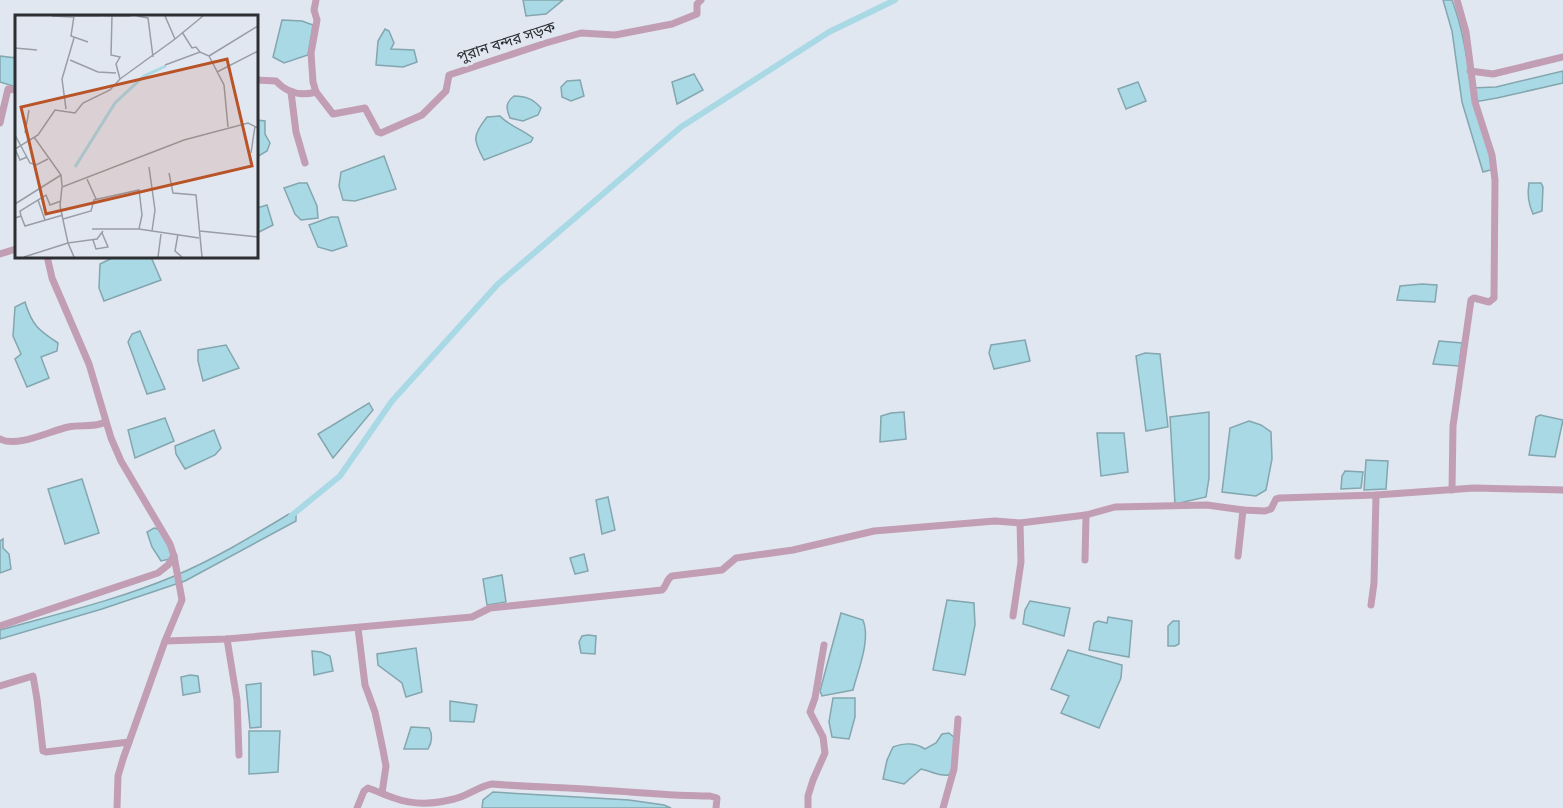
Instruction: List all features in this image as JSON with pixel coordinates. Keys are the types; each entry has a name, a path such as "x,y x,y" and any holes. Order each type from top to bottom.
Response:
{"street":[{"path":"258,80 276,81 283,89 291,92 303,94 316,92 311,52 317,20 314,10 316,0"},
{"name":"পুরান বন্দর সড়ক","path":"316,92 333,114 365,108 378,132 381,133 422,115 446,91 449,75 546,42 581,33 615,35 672,24 697,14 701,0"},
{"path":"1452,490 1453,426 1471,300 1474,298 1489,302 1494,298 1496,180 1492,155 1474,102 1466,32 1457,0"},
{"path":"1470,71 1492,74 1563,57"},
{"path":"0,123 8,89 15,90"},
{"path":"291,92 296,132 305,163"},
{"path":"0,254 15,249"},
{"path":"47,258 58,295 89,364 105,422 121,461 170,544 179,584 181,604 165,641 118,776 117,808"},
{"path":"0,439 12,443 71,426 101,425 105,422"},
{"path":"165,641 227,639 472,617 490,608 662,590 672,576 722,570 736,558 793,550 874,531 995,521 1020,523 1086,515 1115,507 1207,505 1265,511 1271,509 1276,500 1280,498 1376,495 1474,488 1563,490"},
{"path":"1371,604 1374,582 1376,495"},
{"path":"1238,556 1243,510"},
{"path":"1085,560 1086,515"},
{"path":"1013,616 1021,562 1020,523"},
{"path":"0,626 158,573 174,556"},
{"path":"358,628 365,685 375,712 385,758 382,793"},
{"path":"227,639 237,700 239,755"},
{"path":"808,808 808,796 825,753 823,737 810,712 815,698 824,645"},
{"path":"0,686 33,676 43,751 129,742"},
{"path":"943,808 954,769 958,719"},
{"path":"357,808 365,789 423,804 454,799 476,791 484,785 492,784 652,795 710,796 717,798 716,808"}],"water":[{"path":"523,0 563,0 546,14 526,16"},
{"path":"1443,0 1452,0 1456,11 1471,88 1496,87 1563,71 1563,83 1474,102 1494,169 1483,172 1462,102 1452,31"},
{"path":"282,20 302,21 313,25 308,55 284,63 273,57"},
{"path":"385,29 389,31 394,43 391,49 414,50 417,62 403,67 376,65 378,41"},
{"path":"0,56 15,58 15,87 0,82"},
{"path":"694,74 703,90 677,104 672,82"},
{"path":"580,80 584,96 571,101 562,97 561,87 567,81"},
{"path":"1138,82 1146,101 1126,109 1118,89"},
{"path":"514,96 526,97 535,102 541,108 538,115 523,121 510,118 507,106"},
{"path":"500,116 533,138 531,142 484,160 476,143 477,134 487,117"},
{"path":"258,120 265,121 265,134 270,143 267,151 258,156"},
{"path":"384,156 396,189 355,201 343,200 339,186 341,172"},
{"path":"307,183 317,206 318,218 301,220 295,214 284,188"},
{"path":"1529,183 1541,183 1543,187 1542,211 1533,214 1528,198"},
{"path":"267,205 273,225 258,232 258,208"},
{"path":"331,217 338,217 347,246 332,251 318,247 309,225"},
{"path":"112,258 151,258 161,280 104,301 99,288 100,264"},
{"path":"1437,285 1435,302 1397,300 1400,286"},
{"path":"25,302 37,326 58,343 57,351 41,357 49,378 27,387 15,359 21,354 13,336 15,307"},
{"path":"140,331 165,389 147,394 128,342 132,334"},
{"path":"1025,340 1030,361 994,369 989,353 991,345"},
{"path":"1439,341 1462,343 1459,366 1433,364"},
{"path":"226,345 239,368 203,381 198,350"},
{"path":"1145,353 1160,354 1168,427 1146,431 1136,356"},
{"path":"369,403 373,410 333,458 318,434"},
{"path":"904,412 906,439 880,442 881,416"},
{"path":"1209,412 1209,478 1206,497 1175,504 1170,417"},
{"path":"1540,415 1563,420 1555,457 1529,455 1536,417"},
{"path":"165,418 174,441 135,458 128,430"},
{"path":"1249,421 1271,432 1272,459 1266,490 1256,496 1222,492 1230,428"},
{"path":"214,430 221,448 215,455 185,469 176,454 175,446"},
{"path":"1097,433 1124,433 1128,472 1101,476"},
{"path":"1366,460 1388,461 1386,489 1364,490"},
{"path":"1345,471 1363,472 1361,488 1341,489 1342,476"},
{"path":"82,479 99,533 65,544 48,489"},
{"path":"608,497 615,530 602,534 596,500"},
{"path":"296,513 296,521 185,581 102,609 0,639 0,630 108,600 172,577 217,556 289,514"},
{"path":"154,528 158,529 172,548 170,559 161,561 152,547 147,532"},
{"path":"3,539 3,548 9,554 11,569 0,573 0,541"},
{"path":"584,554 588,571 575,574 570,558"},
{"path":"502,575 506,602 487,605 483,579"},
{"path":"947,600 974,603 975,625 965,675 933,670"},
{"path":"1030,601 1070,608 1064,636 1023,624 1025,610"},
{"path":"841,613 863,620 866,637 863,655 853,690 822,696 820,691"},
{"path":"1108,617 1132,621 1129,657 1089,650 1094,623 1098,621 1107,623"},
{"path":"1173,621 1179,621 1179,644 1168,646 1168,626"},
{"path":"582,636 596,636 595,654 581,653 579,642"},
{"path":"416,648 422,692 406,697 402,683 378,665 377,654"},
{"path":"1068,650 1122,665 1121,678 1099,728 1061,713 1069,696 1051,689"},
{"path":"312,651 330,656 333,671 314,675"},
{"path":"198,676 200,692 183,695 181,677"},
{"path":"261,683 261,727 250,728 246,685"},
{"path":"833,698 855,698 855,717 849,739 832,737 829,722"},
{"path":"450,701 477,705 474,722 450,721"},
{"path":"411,727 429,728 432,738 428,749 404,749"},
{"path":"249,731 280,731 278,772 249,774"},
{"path":"949,733 956,739 952,774 940,775 921,769 904,784 883,779 887,760 893,747 909,744 925,749 936,743 942,734"},
{"path":"493,792 629,800 671,808 482,808 483,800"}],"waterway":[{"path":"291,516 340,476 392,401 498,284 681,127 829,32 895,0"}]}
